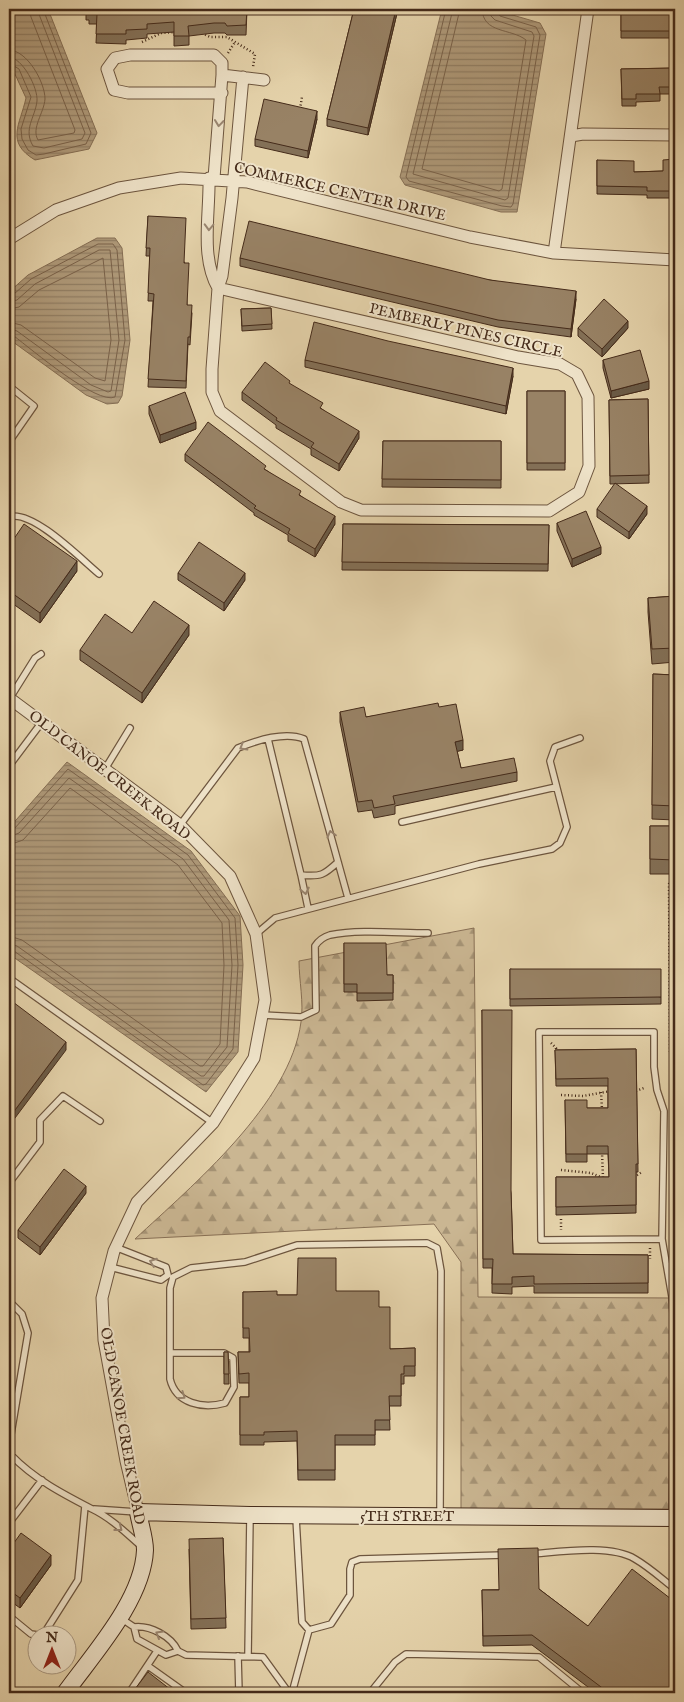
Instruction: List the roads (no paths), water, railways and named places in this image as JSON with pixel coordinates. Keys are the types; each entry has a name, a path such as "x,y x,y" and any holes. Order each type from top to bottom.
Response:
{"street":[{"path":"554,253 588,9"},
{"path":"222,93 128,92 114,90 108,70 115,58 130,55 214,55 222,62 222,75 264,80"},
{"name":"PEMBERLY PINES CIRCLE","path":"222,75 222,93 211,178 208,248 211,277 218,288 518,357 560,364 577,374 588,397 589,466 579,492 549,511 361,510 341,502 220,411 212,392 212,369 218,288 222,276 234,180 243,76"},
{"path":"571,136 583,134 675,135"},
{"name":"COMMERCE CENTER DRIVE","path":"9,239 56,210 119,188 181,178 211,178 234,180 470,237 554,253 675,260"},
{"name":"OLD CANOE CREEK ROAD","path":"9,698 180,825 230,876 256,934 265,1000 254,1058 213,1123 137,1202 115,1248 102,1298 104,1340 126,1461 145,1549 142,1573 133,1598 65,1693"},
{"name":"5TH STREET","path":"138,1512 296,1516 673,1518"}],"lane":[{"path":"9,386 34,406 9,442"},
{"path":"9,517 13,516 34,521 99,574"},
{"path":"9,698 35,658 41,654"},
{"path":"9,765 42,722"},
{"path":"104,769 130,728"},
{"path":"180,825 238,748 252,742 294,735 304,740 348,898"},
{"path":"256,934 274,918 308,908 479,864 552,849 560,843 567,827 550,761 555,747 580,738"},
{"path":"268,739 308,908"},
{"path":"402,822 556,786"},
{"path":"301,875 315,876 325,874 338,862"},
{"path":"262,1015 301,1017 316,1010 315,954 316,946 320,939 329,935 344,934 428,933"},
{"path":"9,978 213,1123"},
{"path":"662,1239 541,1240 538,1032 654,1032 654,1067 657,1090 664,1111 662,1239 672,1297 674,1329 673,1518"},
{"path":"9,1183 40,1142 40,1120 63,1096 100,1121"},
{"path":"110,1267 161,1280 191,1268 245,1262 297,1245 426,1244 437,1248 441,1271 440,1516"},
{"path":"115,1248 166,1267 170,1276 170,1379 172,1388 176,1393 198,1405 210,1407 225,1403 234,1387 233,1358 224,1353 171,1353"},
{"path":"9,1301 22,1314 28,1333 10,1440 10,1456 26,1470 85,1506 138,1512"},
{"path":"9,1523 42,1480"},
{"path":"50,1624 78,1580 85,1506"},
{"path":"92,1508 119,1526 145,1549"},
{"path":"248,1656 250,1515"},
{"path":"296,1516 302,1622 309,1630"},
{"path":"526,1554 564,1551 619,1553 633,1558 675,1589"},
{"path":"309,1630 331,1624 350,1595 350,1568 352,1562 360,1559 508,1555"},
{"path":"9,1616 28,1632"},
{"path":"119,1617 134,1627 145,1626 174,1642 178,1651 186,1655 263,1657 291,1693"},
{"path":"134,1627 137,1639 157,1651 166,1655 178,1651"},
{"path":"291,1693 309,1630"},
{"path":"129,1693 157,1651"},
{"path":"370,1693 402,1656 406,1654 447,1654 538,1657 583,1693"},
{"path":"238,1656 239,1693"},
{"path":"148,1666 186,1693"}],"water":[{"path":"9,9 48,9 97,133 89,149 35,160 20,147 17,140 17,132 26,98 14,72 9,67"},
{"path":"442,9 492,9 540,23 546,34 517,212 501,212 405,185 400,177"},
{"path":"97,238 115,238 122,248 130,340 122,396 118,403 107,404 86,395 9,339 9,292 28,275"},
{"path":"67,762 191,851 240,916 243,965 238,1052 206,1092 9,954 9,828"}]}
